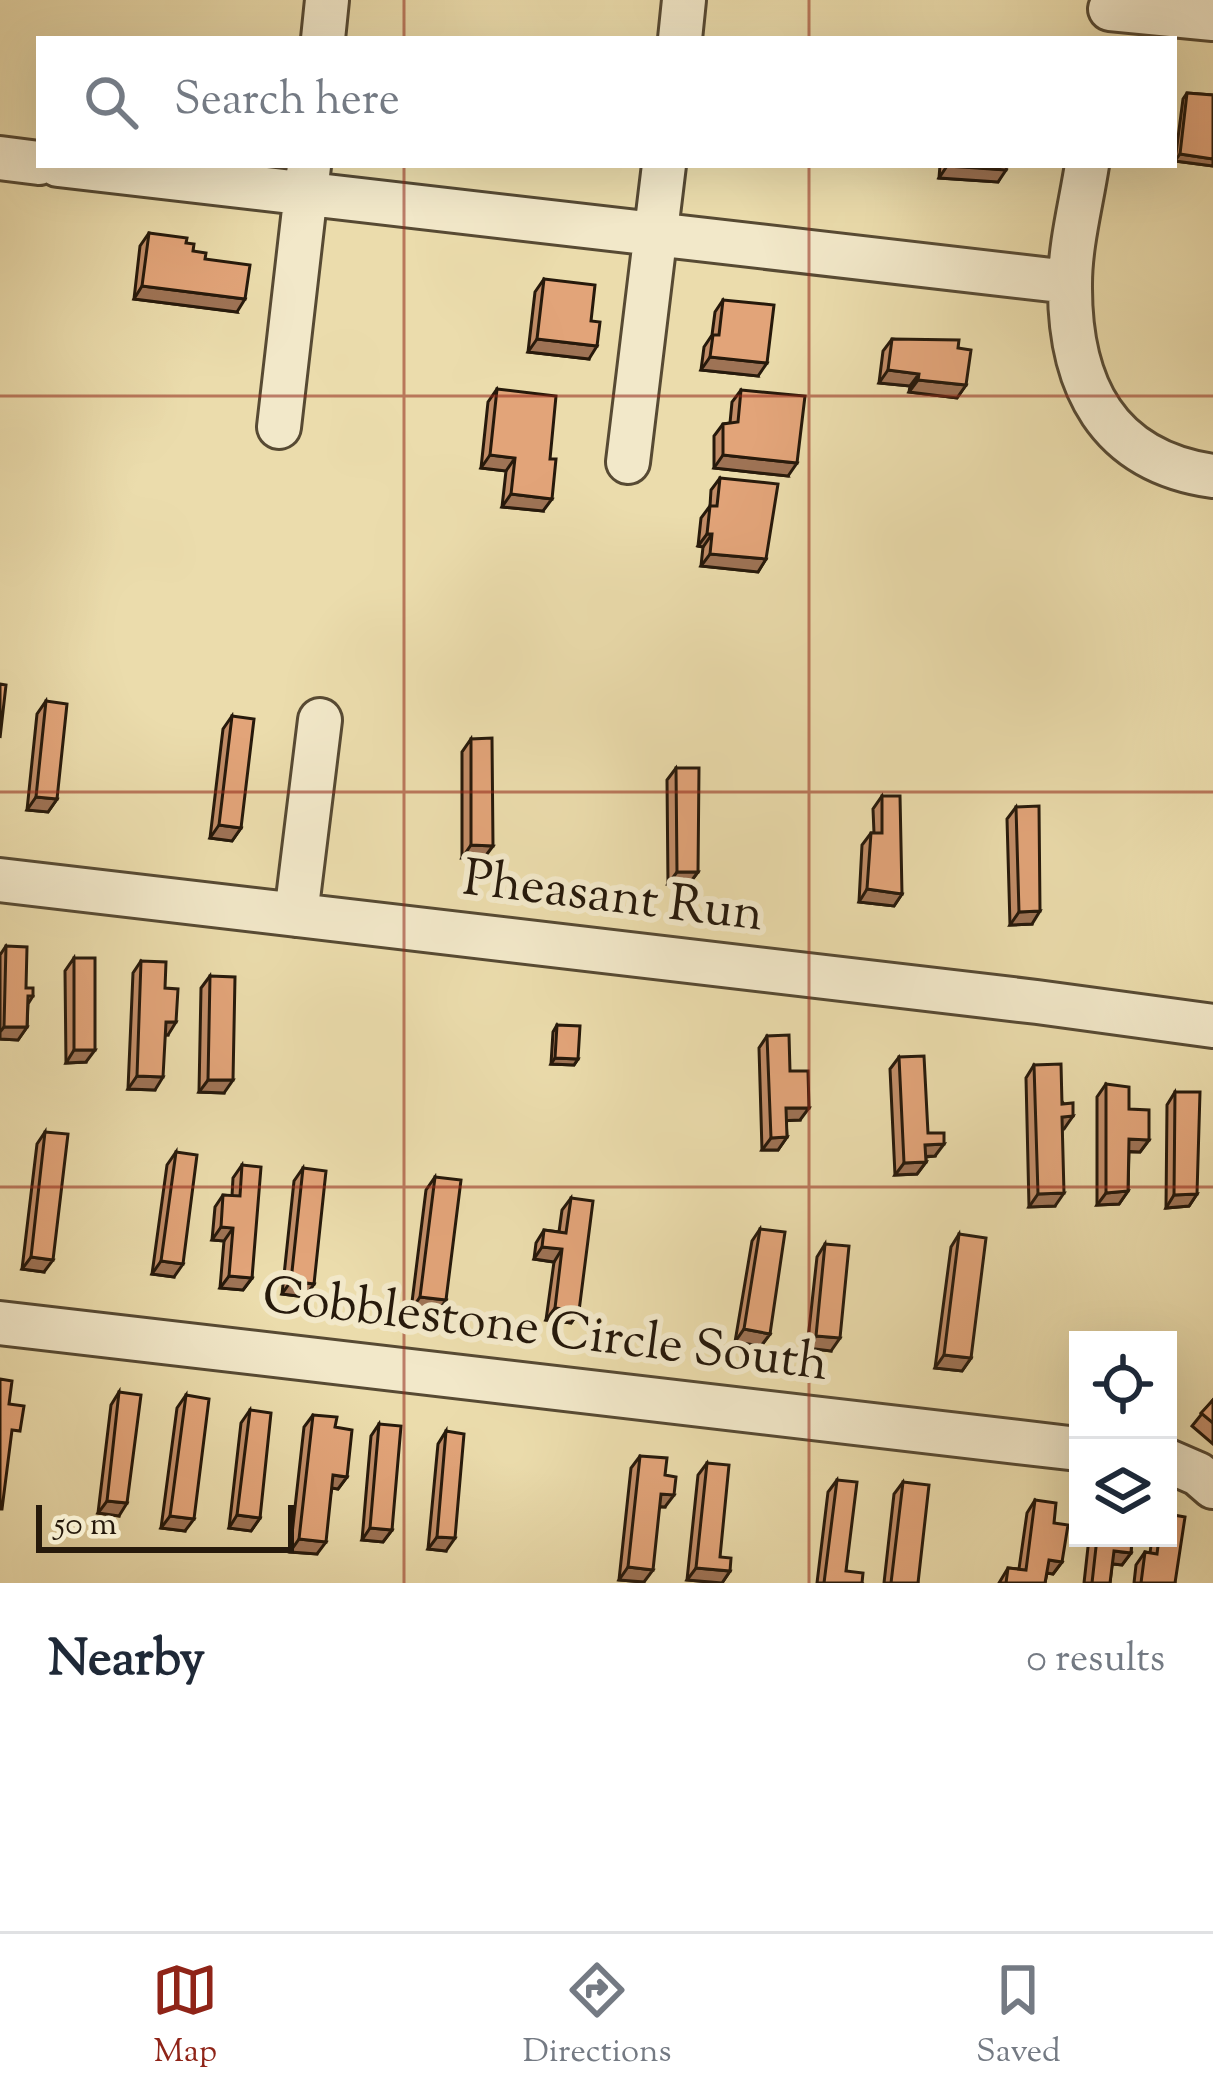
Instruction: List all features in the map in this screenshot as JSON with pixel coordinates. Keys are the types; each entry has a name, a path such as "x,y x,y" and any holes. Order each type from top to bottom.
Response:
{"street":[{"path":"323,36 327,0"},
{"path":"680,36 684,0"},
{"path":"1109,16 1213,20"},
{"path":"0,158 36,163"},
{"path":"108,168 308,180 656,234 1070,282"},
{"path":"628,462 664,168"},
{"path":"1087,168 1070,282 1075,355 1094,408 1137,452 1213,476"},
{"path":"279,427 308,180"},
{"path":"296,915 320,720"},
{"name":"Pheasant Run","path":"0,880 1213,1026"},
{"name":"Cobblestone Circle South","path":"0,1323 1069,1448"},
{"path":"1177,1465 1213,1487"}],"building":[{"path":"1187,93 1213,95 1213,159 1180,154"},
{"path":"149,233 187,238 186,243 194,244 193,251 206,253 205,259 250,265 245,299 142,286"},
{"path":"544,279 595,285 591,321 600,322 597,346 537,339"},
{"path":"723,300 774,305 767,363 710,357 713,335 719,335"},
{"path":"892,339 959,340 958,348 971,350 966,385 918,380 919,374 888,370"},
{"path":"497,389 556,396 552,499 511,494 515,458 490,455"},
{"path":"741,390 805,396 797,463 723,455 723,424 738,422"},
{"path":"720,478 778,484 766,559 710,554 710,506 717,506"},
{"path":"0,684 6,685 0,738"},
{"path":"46,701 67,704 57,799 36,797"},
{"path":"232,716 254,719 241,828 219,825"},
{"path":"492,738 493,846 471,845 471,739"},
{"path":"676,768 699,768 698,872 677,872"},
{"path":"882,796 900,796 902,894 867,889 871,833 882,833"},
{"path":"1039,806 1040,911 1019,912 1016,807"},
{"path":"6,946 27,947 26,988 33,988 33,996 28,996 27,1027 4,1027"},
{"path":"74,958 95,958 95,1050 74,1050"},
{"path":"141,961 166,962 165,988 178,989 176,1022 166,1022 163,1077 137,1076"},
{"path":"210,976 235,977 233,1080 208,1080"},
{"path":"557,1025 580,1026 578,1059 555,1058"},
{"path":"789,1035 790,1071 808,1071 809,1108 786,1108 787,1137 771,1138 767,1036"},
{"path":"924,1056 928,1133 944,1133 944,1144 925,1145 926,1162 904,1163 899,1057"},
{"path":"1061,1064 1062,1104 1073,1103 1073,1116 1062,1117 1064,1193 1038,1194 1034,1065"},
{"path":"1106,1084 1129,1087 1129,1109 1149,1110 1149,1140 1129,1139 1128,1191 1106,1193"},
{"path":"1175,1092 1200,1092 1197,1194 1174,1195"},
{"path":"45,1132 68,1134 53,1260 31,1257"},
{"path":"176,1152 197,1155 183,1264 161,1261"},
{"path":"242,1165 261,1167 252,1278 229,1276 233,1228 221,1227 223,1195 240,1196"},
{"path":"303,1168 326,1171 314,1284 291,1281"},
{"path":"435,1177 461,1180 446,1300 420,1297"},
{"path":"571,1198 593,1201 579,1311 555,1308 562,1249 542,1247 544,1230 566,1233"},
{"path":"760,1229 785,1232 770,1334 744,1329"},
{"path":"959,1234 986,1238 971,1358 944,1355"},
{"path":"825,1244 849,1246 840,1338 816,1336"},
{"path":"0,1379 12,1381 9,1404 24,1406 20,1431 12,1430 2,1509 0,1509"},
{"path":"119,1392 141,1395 127,1503 107,1501"},
{"path":"186,1395 209,1399 194,1519 170,1516"},
{"path":"1213,1400 1213,1423 1201,1413"},
{"path":"250,1410 271,1413 260,1518 237,1515"},
{"path":"313,1415 337,1417 335,1427 352,1430 347,1477 333,1475 326,1542 299,1539"},
{"path":"379,1424 401,1426 392,1530 370,1528"},
{"path":"446,1431 464,1434 455,1538 437,1537"},
{"path":"640,1456 667,1458 665,1475 676,1477 674,1495 661,1494 653,1570 628,1567"},
{"path":"707,1463 729,1465 720,1557 731,1558 730,1571 696,1568"},
{"path":"837,1480 857,1482 846,1571 863,1573 862,1583 824,1583"},
{"path":"903,1482 929,1485 918,1583 891,1583"},
{"path":"1035,1500 1056,1503 1054,1523 1068,1525 1062,1562 1049,1560 1045,1583 1006,1583 1008,1568 1026,1570"},
{"path":"1177,1516 1185,1517 1175,1583 1141,1583 1145,1552 1157,1554 1158,1547 1177,1547"},
{"path":"1096,1547 1131,1547 1131,1553 1114,1551 1110,1583 1092,1583"}]}
